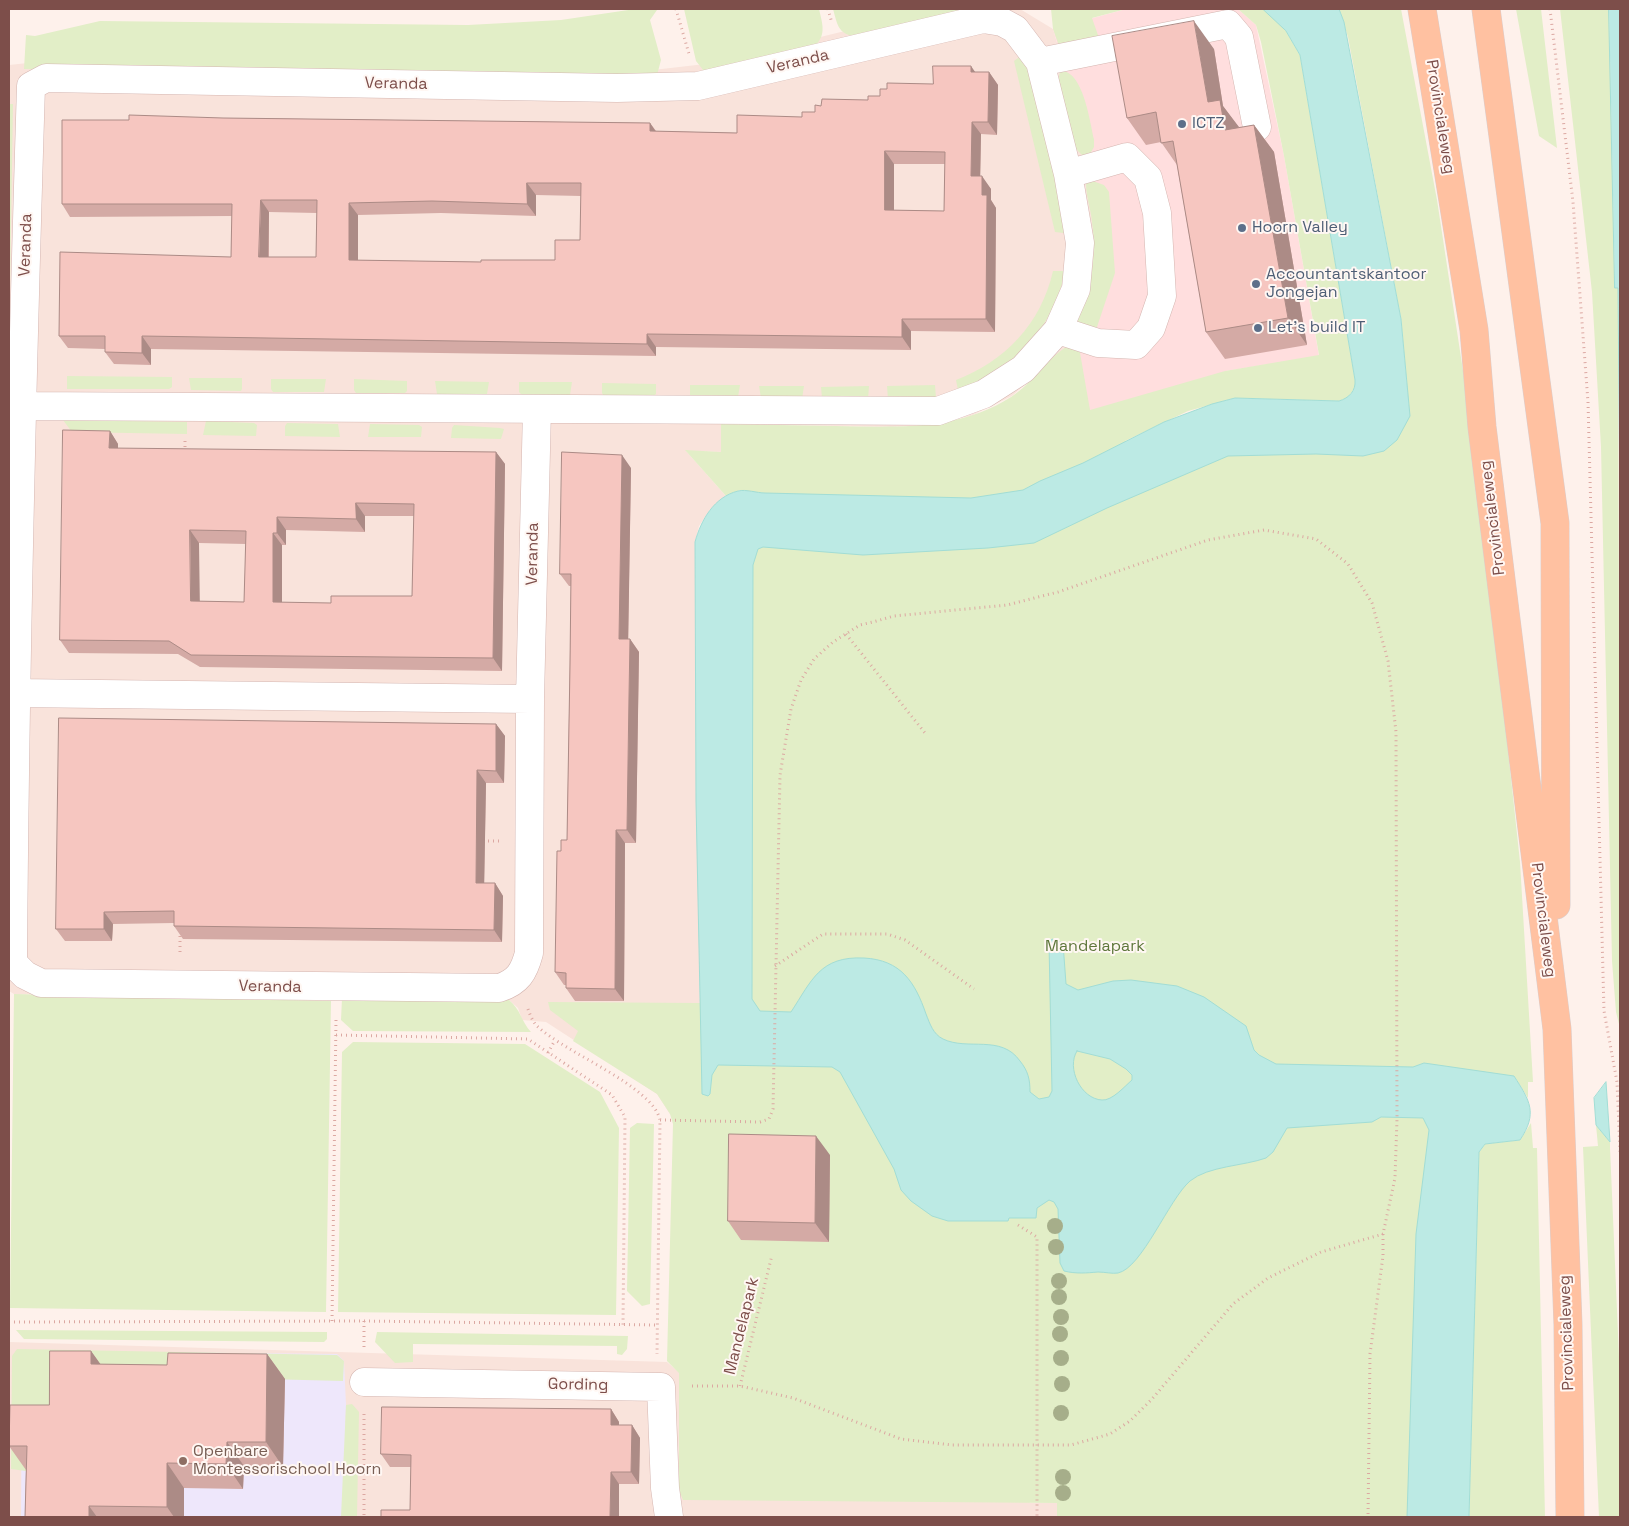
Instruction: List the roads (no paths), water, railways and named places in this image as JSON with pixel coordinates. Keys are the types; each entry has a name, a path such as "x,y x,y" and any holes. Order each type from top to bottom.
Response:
{"main road":[{"name":"Provincialeweg","path":"1422,9 1474,330 1482,427 1557,1030"},
{"name":"Provincialeweg","path":"1486,9 1555,522 1557,1030 1568,1325 1570,1517"}],"street":[{"name":"Veranda","path":"15,406 938,411 984,394 1023,369 1058,330 1076,289 1080,243 1068,174 1040,62 1015,29 1002,22 983,19 698,86 617,88 46,78 31,86 15,406 13,963 25,975 41,983 337,988 499,988 519,978 529,953 530,699 536,409"},
{"path":"1040,62 1228,24 1238,37 1258,127"},
{"path":"1058,330 1098,343 1136,345 1150,328 1162,296 1158,213 1148,178 1127,157 1068,174"},
{"path":"15,693 530,699"},
{"name":"Gording","path":"364,1382 661,1387 665,1488 669,1517"}],"water":[{"path":"1263,9 1339,9 1344,22 1401,319 1410,416 1397,440 1384,451 1363,456 1316,454 1228,456 1107,508 1034,543 988,548 863,555 763,547 758,549 753,565 752,999 760,1011 791,1012 812,980 827,966 849,958 864,958 888,963 905,975 917,992 934,1032 943,1039 953,1042 994,1045 1012,1053 1027,1072 1030,1092 1039,1099 1049,1097 1052,1091 1049,943 1052,939 1063,943 1066,984 1078,990 1113,981 1131,980 1177,986 1204,997 1246,1026 1254,1050 1259,1055 1276,1064 1413,1067 1424,1063 1514,1076 1530,1107 1526,1131 1520,1140 1485,1144 1479,1152 1469,1517 1407,1517 1416,1234 1429,1130 1423,1118 1381,1117 1372,1122 1287,1128 1273,1152 1266,1158 1206,1172 1190,1181 1173,1202 1146,1246 1127,1268 1118,1273 1077,1273 1064,1271 1060,1263 1058,1209 1054,1202 1049,1200 1037,1208 1036,1218 1009,1218 1008,1221 948,1221 932,1216 911,1201 901,1190 894,1169 840,1072 832,1067 718,1065 712,1075 710,1094 708,1096 702,1094 696,802 695,542 705,518 722,498 738,491 971,498 1023,490 1083,463 1164,422 1212,404 1235,398 1339,401 1349,396 1353,391 1355,380 1300,55 1286,31","holes":["1077,1051 1110,1059 1126,1069 1132,1075 1132,1080 1118,1093 1106,1100 1094,1098 1082,1089 1078,1082 1073,1066 1074,1058"]},
{"path":"1609,9 1620,9 1620,508 1618,288 1615,288"},
{"path":"1606,1082 1610,1142 1596,1125 1594,1098"}],"place":[{"name":"ICTZ","path":"1182,124"},
{"name":"Hoorn Valley","path":"1242,228"},
{"name":"Accountantskantoor Jongejan","path":"1256,284"},
{"name":"Let's build IT","path":"1258,328"},
{"name":"Openbare Montessorischool Hoorn","path":"183,1461"}],"park label":[{"name":"Mandelapark","path":"1095,947"}]}
